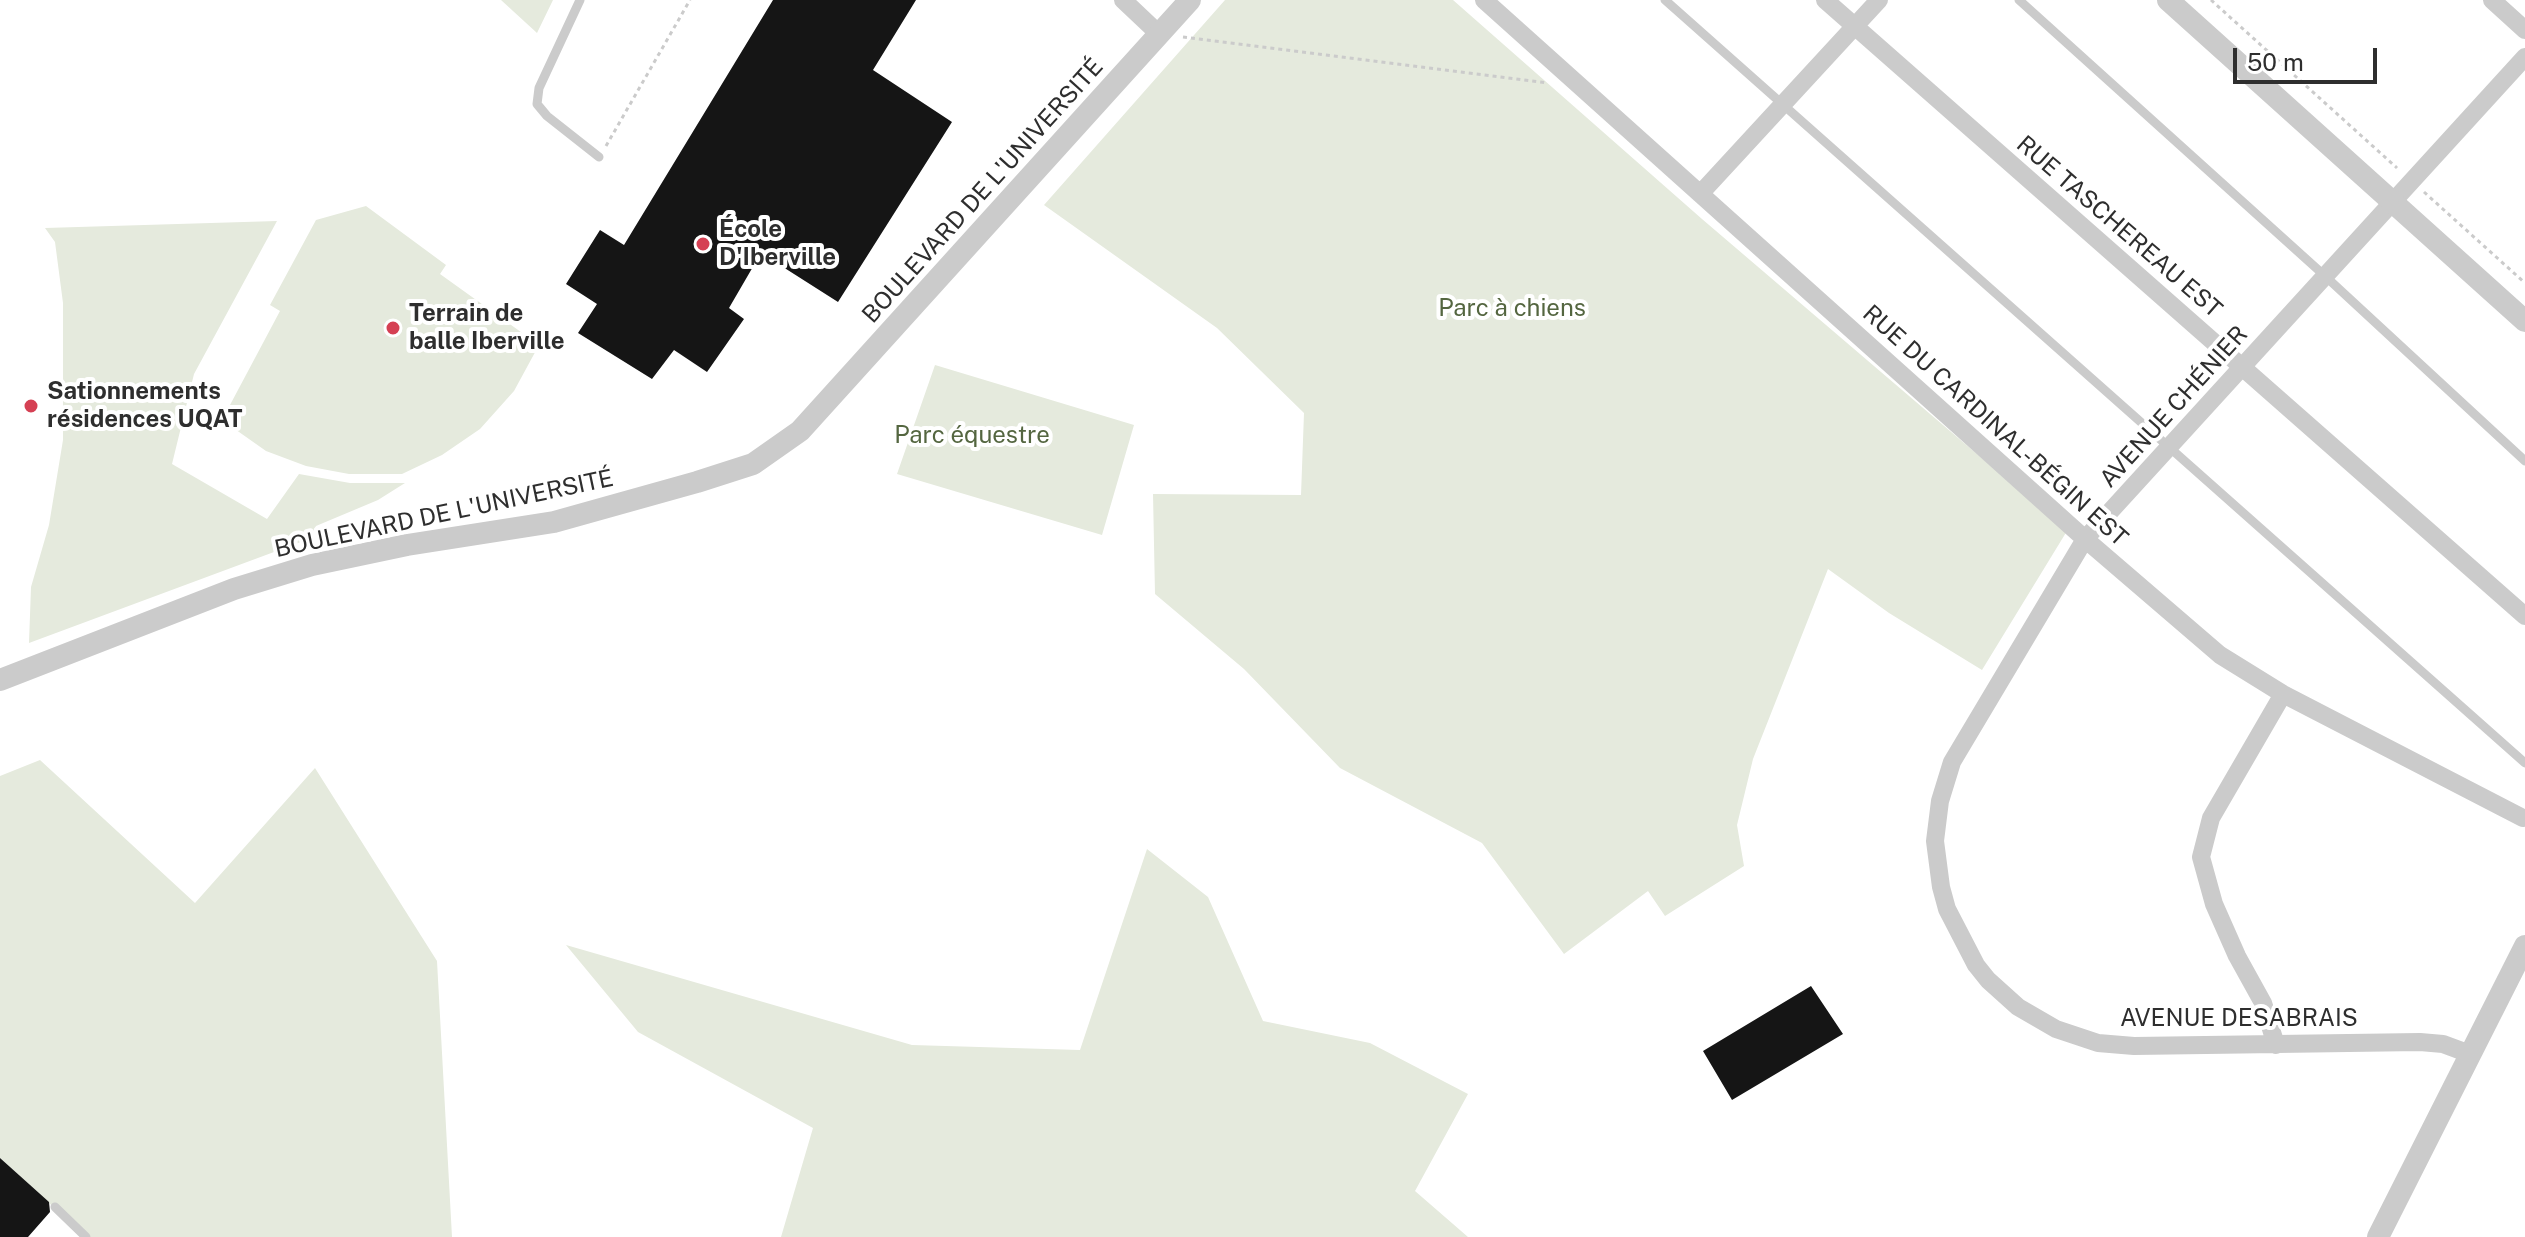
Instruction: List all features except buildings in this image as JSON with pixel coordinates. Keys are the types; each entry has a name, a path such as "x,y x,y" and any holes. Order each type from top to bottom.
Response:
{"street":[{"path":"1123,0 1159,34"},
{"name":"BOULEVARD DE L'UNIVERSITÉ","path":"0,680 234,589 300,569 407,545 554,522 753,464 800,431 1190,0"},
{"name":"RUE DU CARDINAL-BÉGIN EST","path":"1484,0 2085,539 2220,655 2283,694 2523,818"},
{"name":"RUE TASCHEREAU EST","path":"1825,0 2525,616"},
{"path":"1700,194 1879,0"},
{"path":"2168,0 2525,321"},
{"path":"2492,0 2525,30"},
{"name":"AVENUE CHÉNIER","path":"1956,930 1947,909 1937,864 1937,821 1945,781 1962,744 2085,539 2525,57"},
{"path":"2276,1045 2263,1003 2237,956 2214,904 2201,857 2211,818 2283,694"},
{"name":"AVENUE DESABRAIS","path":"1956,930 1976,965 2003,995 2036,1019 2098,1043 2134,1046 2420,1042 2443,1044 2470,1054"},
{"path":"2378,1237 2525,946"}],"lane":[{"path":"580,0 539,88 537,104 547,116 599,157"},
{"path":"1665,0 2525,763"},
{"path":"2019,0 2525,461"},
{"path":"55,1207 86,1237"}],"path":[{"path":"599,157 690,0"},
{"path":"2211,0 2525,283"},
{"path":"1159,34 1582,88"}],"green space":[{"path":"501,0 553,0 537,33"},
{"name":"Parc à chiens","path":"1225,0 1453,0 1702,219 2067,531 1982,670 1889,613 1828,569 1753,759 1737,825 1744,866 1665,916 1648,891 1564,954 1482,843 1340,768 1244,669 1155,594 1153,494 1301,495 1304,413 1217,328 1044,205"},
{"name":"Terrain de balle Iberville","path":"366,206 446,265 440,274 539,345 514,391 480,429 442,455 402,474 349,474 306,466 266,451 222,420 280,311 270,305 316,220"},
{"path":"277,221 194,374 172,464 267,519 299,474 350,483 405,483 378,500 316,526 309,539 29,643 31,587 49,525 63,440 63,303 55,242 45,228"},
{"name":"Parc équestre","path":"935,365 1134,425 1102,535 897,474"},
{"path":"40,760 195,903 315,768 437,961 452,1237 86,1237 0,1158 0,776"},
{"path":"1147,849 1208,897 1263,1021 1370,1043 1468,1094 1415,1191 1468,1237 781,1237 813,1128 638,1032 566,945 912,1045 1080,1050"}],"place":[{"name":"École D'Iberville","path":"703,244"},
{"name":"Terrain de balle Iberville","path":"393,328"},
{"name":"Sationnements résidences UQAT","path":"31,406"}]}
